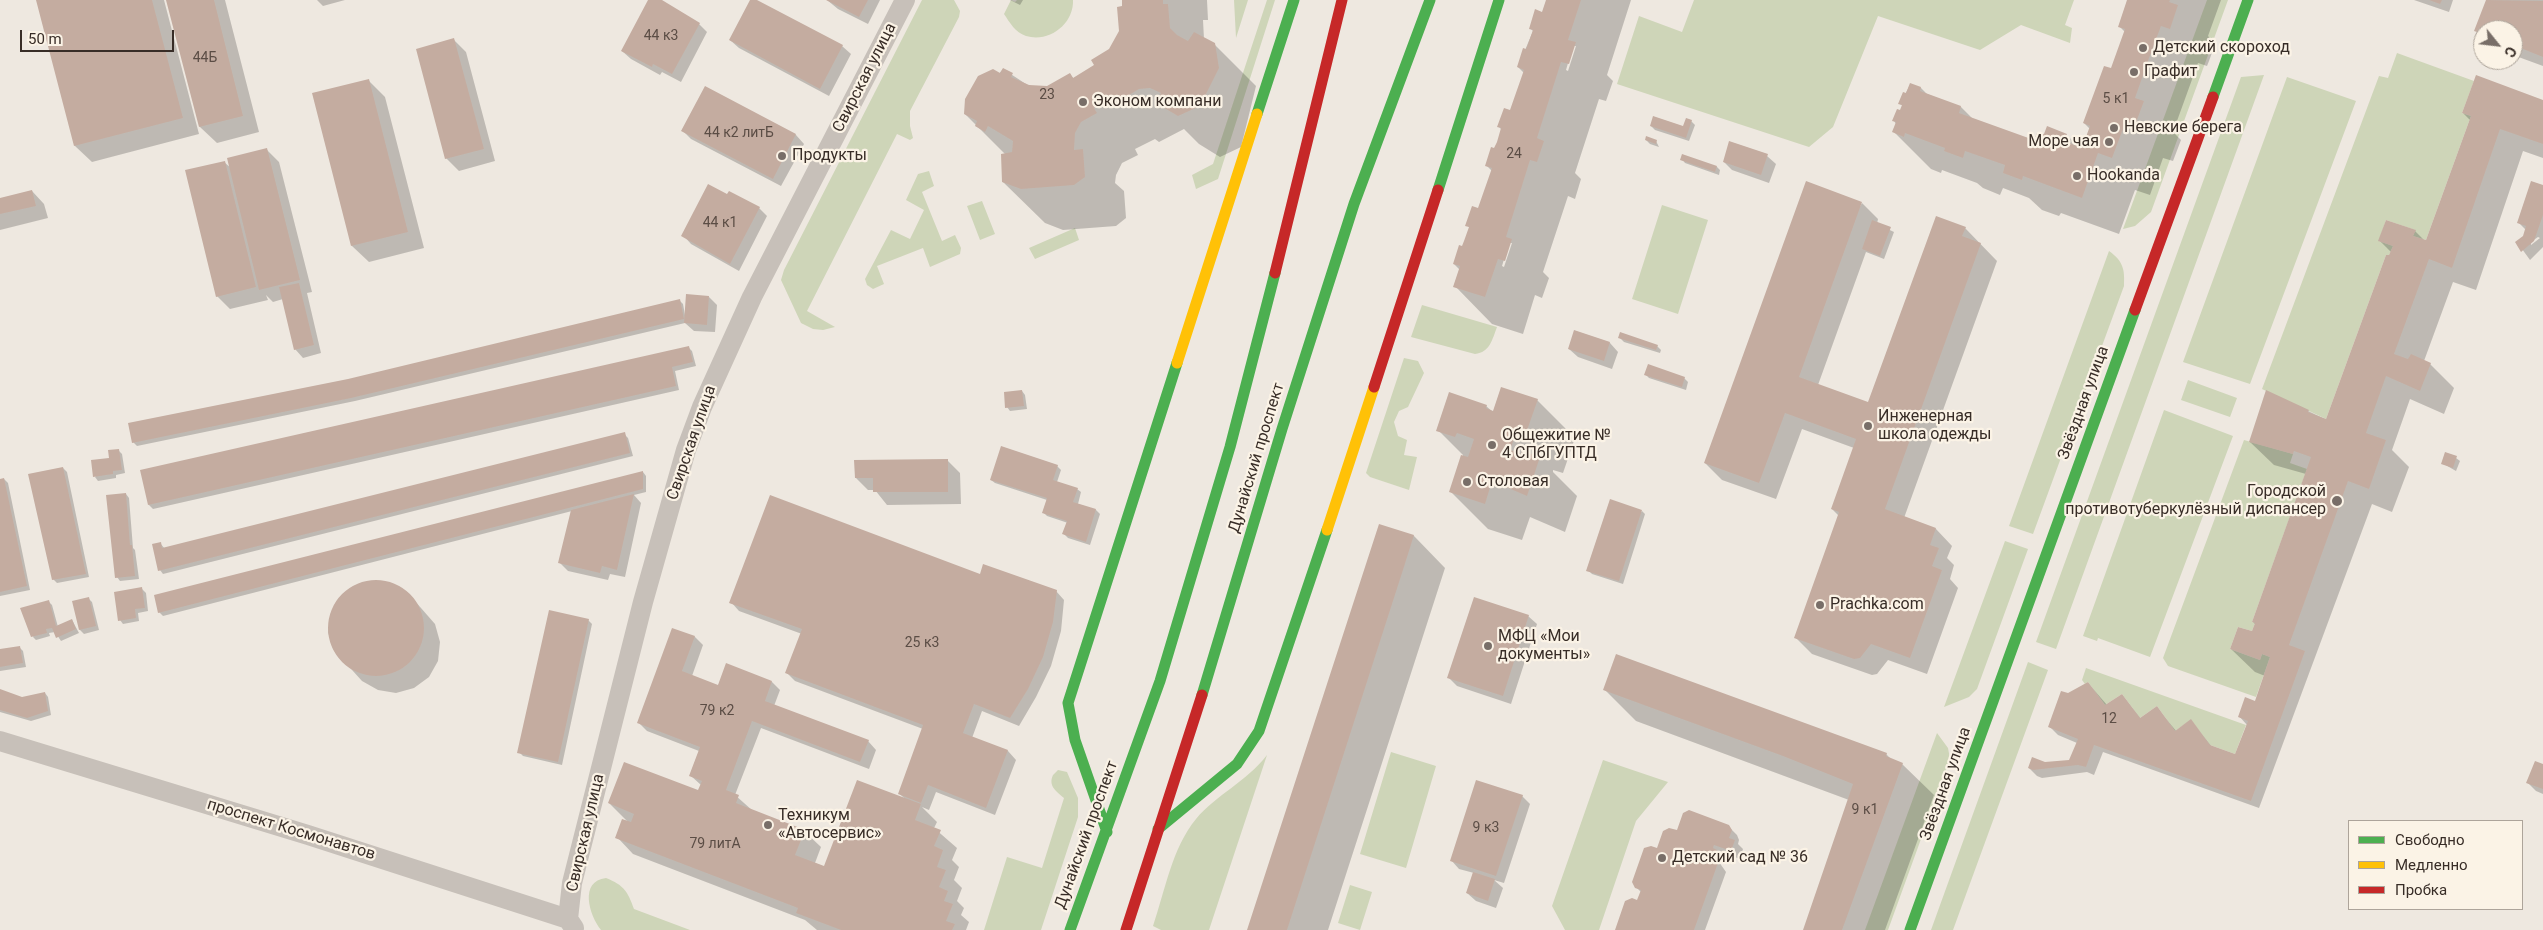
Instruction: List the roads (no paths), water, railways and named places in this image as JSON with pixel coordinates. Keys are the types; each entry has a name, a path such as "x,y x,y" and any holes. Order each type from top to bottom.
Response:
{"main road":[{"path":"1107,832 1075,740 1068,703 1294,0"},
{"name":"Дунайский проспект","path":"1070,930 1160,681 1230,446 1300,177 1342,0"},
{"name":"Дунайский проспект","path":"1126,930 1354,204 1430,0"},
{"path":"1158,830 1237,764 1259,731 1499,0"},
{"name":"Звёздная улица","path":"1910,930 2248,0"}],"street":[{"name":"Свирская улица","path":"571,924 572,883 641,612 686,450 702,407 744,313 905,0"},
{"name":"проспект Космонавтов","path":"0,741 308,835 571,924"}],"place":[{"name":"Детский скороход","path":"2143,48"},
{"name":"Графит","path":"2134,72"},
{"name":"Эконом компани","path":"1083,102"},
{"name":"Невские берега","path":"2114,128"},
{"name":"Море чая","path":"2109,142"},
{"name":"Продукты","path":"782,156"},
{"name":"Hookanda","path":"2077,176"},
{"name":"Инженерная школа одежды","path":"1868,426"},
{"name":"Общежитие № 4 СПбГУПТД","path":"1492,445"},
{"name":"Столовая","path":"1467,482"},
{"name":"Городской противотуберкулёзный диспансер","path":"2337,501"},
{"name":"Prachka.com","path":"1820,605"},
{"name":"МФЦ «Мои документы»","path":"1488,646"},
{"name":"Техникум «Автосервис»","path":"768,825"},
{"name":"Детский сад № 36","path":"1662,858"}]}
